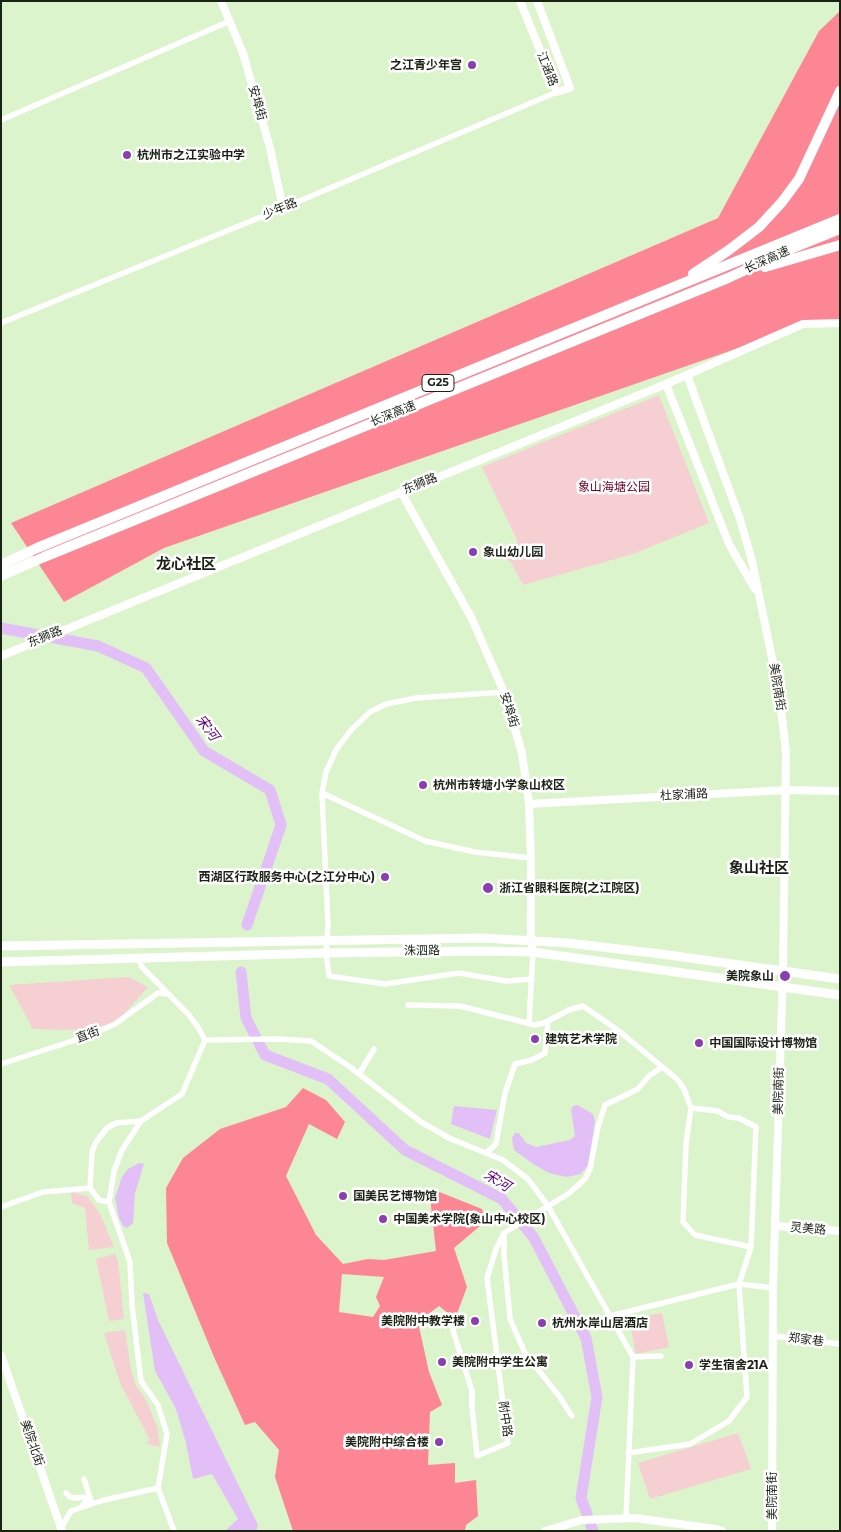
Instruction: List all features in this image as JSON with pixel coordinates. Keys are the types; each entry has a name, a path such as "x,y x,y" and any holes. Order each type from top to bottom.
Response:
{"highway":[{"path":"676,286 729,250 782,202 799,179 840,92"},
{"name":"长深高速","path":"1,566 37,548 840,219"},
{"name":"长深高速","path":"1,576 728,278 795,247 840,229"},
{"path":"728,278 840,245"}],"main road":[{"name":"洙泗路","path":"1,946 482,938 531,940 661,954 840,979"},
{"name":"洙泗路","path":"1,962 326,953 533,952 840,994"}],"street":[{"name":"安埠街","path":"221,1 246,62 270,148 283,208"},
{"name":"江涵路","path":"520,1 557,92 570,88 537,1"},
{"path":"1,120 230,21"},
{"name":"少年路","path":"1,323 283,208 557,92"},
{"name":"东狮路","path":"1,656 666,384 803,324 840,323"},
{"name":"美院南街","path":"687,375 740,519 752,561 779,692 786,752 783,971 773,1288 772,1531"},
{"name":"美院南街","path":"666,384 729,544 758,594"},
{"name":"安埠街","path":"401,492 471,617 504,692 522,753 529,804 531,940 533,952"},
{"path":"504,692 416,698 386,704 370,712 336,750 326,772 322,793 328,925 326,953 329,976 385,984 459,973 506,981 532,979"},
{"name":"杜家浦路","path":"529,804 786,790 840,791"},
{"path":"322,793 425,841 475,852 531,858"},
{"path":"529,1024 533,952"},
{"path":"140,959 141,966 189,1015 205,1040"},
{"name":"直街","path":"1,1064 88,1036 115,1024 158,993 167,994"},
{"path":"408,1005 460,1006 529,1024 540,1025 569,1010 583,1006 619,1031 678,1080 684,1088 691,1108 686,1144 684,1222 695,1235 751,1247"},
{"path":"486,1153 496,1144 507,1087 515,1064 532,1060 545,1053 548,1022"},
{"path":"205,1040 278,1039 311,1041 359,1074 422,1122 451,1139 503,1160 528,1179 548,1206 633,1357 626,1518"},
{"path":"174,1531 158,1488 167,1434 158,1405 141,1381 132,1305 130,1262 109,1202 112,1178 122,1150 141,1121 182,1094 205,1040"},
{"path":"359,1074 374,1049"},
{"path":"572,1416 559,1396 525,1353 510,1319 504,1255 504,1233 568,1194 586,1179 590,1169 598,1127 606,1104 638,1090 649,1076 662,1067"},
{"path":"628,1454 690,1444 729,1421 747,1397 739,1284 751,1247 756,1127 739,1118 728,1117 718,1111 691,1108"},
{"path":"109,1202 99,1200 90,1188 92,1152 96,1142 107,1128 116,1123 141,1121"},
{"path":"1,1207 43,1192 90,1188"},
{"name":"灵美路","path":"776,1226 840,1231"},
{"name":"附中路","path":"452,1327 472,1391 477,1456 508,1443 487,1278 496,1249 504,1233"},
{"path":"610,1316 739,1284 773,1288"},
{"name":"郑家巷","path":"773,1336 840,1344"},
{"name":"美院北街","path":"1,1355 61,1529"},
{"path":"633,1357 661,1356"},
{"path":"84,1479 92,1504"},
{"path":"52,1531 61,1529 71,1511 104,1500 158,1488"},
{"path":"66,1493 70,1497 84,1497 86,1502 81,1508"},
{"path":"545,1531 567,1527 582,1520 635,1518 722,1531"}],"green space":[{"name":"象山海塘公园","path":"659,395 709,523 633,554 523,585 511,562 500,556 502,549 518,542 482,467"},
{"path":"128,977 148,987 115,1024 71,1030 33,1029 9,985"},
{"path":"71,1192 87,1196 100,1214 114,1247 89,1250 85,1208 72,1203"},
{"path":"115,1254 118,1261 124,1319 109,1321 96,1259"},
{"path":"662,1313 669,1347 636,1354 629,1319"},
{"path":"125,1330 131,1370 136,1386 145,1398 157,1426 160,1447 147,1444 149,1438 120,1383 104,1333"},
{"path":"738,1433 751,1469 650,1499 638,1463"}],"shaded area":[{"path":"840,11 840,323 835,322 790,330 164,548 64,602 11,523 718,218 819,31"},
{"path":"303,1088 326,1100 345,1122 337,1139 309,1124 286,1176 316,1235 343,1264 368,1259 384,1260 436,1251 430,1197 437,1191 482,1209 486,1221 454,1248 467,1287 455,1319 439,1306 418,1322 429,1372 442,1405 430,1412 428,1465 455,1463 455,1483 476,1480 478,1516 466,1525 465,1531 293,1531 275,1477 279,1450 255,1422 245,1425 214,1357 167,1243 166,1188 183,1158 220,1129 286,1107","holes":["342,1274 384,1277 376,1297 380,1306 373,1317 339,1312"]},
{"path":"577,1105 593,1114 595,1122 588,1165 581,1174 567,1177 549,1173 514,1150 512,1138 515,1133 519,1133 526,1143 536,1147 570,1140 575,1136 571,1110 573,1106"},
{"path":"454,1106 497,1110 490,1139 451,1124"},
{"path":"139,1163 144,1164 135,1193 133,1223 127,1228 123,1226 119,1218 115,1198 122,1177 128,1169"},
{"path":"143,1293 149,1294 158,1320 258,1525 256,1531 225,1531 238,1519 212,1474 193,1479 186,1443 176,1409 155,1371"}],"waterway":[{"name":"宋河","path":"1,628 98,646 146,668 204,751 270,790 281,825 247,925"},
{"name":"宋河","path":"241,972 246,1018 265,1055 328,1079 405,1150 502,1199 534,1238 586,1338 597,1397 581,1498 587,1514"},
{"name":"宋河","path":"591,1526 593,1531"}],"place":[{"name":"之江青少年宫","path":"472,65"},
{"name":"杭州市之江实验中学","path":"127,155"},
{"name":"象山幼儿园","path":"473,552"},
{"name":"杭州市转塘小学象山校区","path":"423,785"},
{"name":"西湖区行政服务中心(之江分中心)","path":"385,877"},
{"name":"浙江省眼科医院(之江院区)","path":"488,888"},
{"name":"美院象山","path":"785,976"},
{"name":"建筑艺术学院","path":"535,1039"},
{"name":"中国国际设计博物馆","path":"699,1043"},
{"name":"国美民艺博物馆","path":"343,1196"},
{"name":"中国美术学院(象山中心校区)","path":"383,1219"},
{"name":"美院附中教学楼","path":"475,1321"},
{"name":"杭州水岸山居酒店","path":"542,1323"},
{"name":"美院附中学生公寓","path":"442,1362"},
{"name":"学生宿舍21A","path":"689,1365"},
{"name":"美院附中综合楼","path":"439,1442"}],"district":[{"name":"龙心社区","path":"186,565"},
{"name":"象山社区","path":"759,869"}]}
